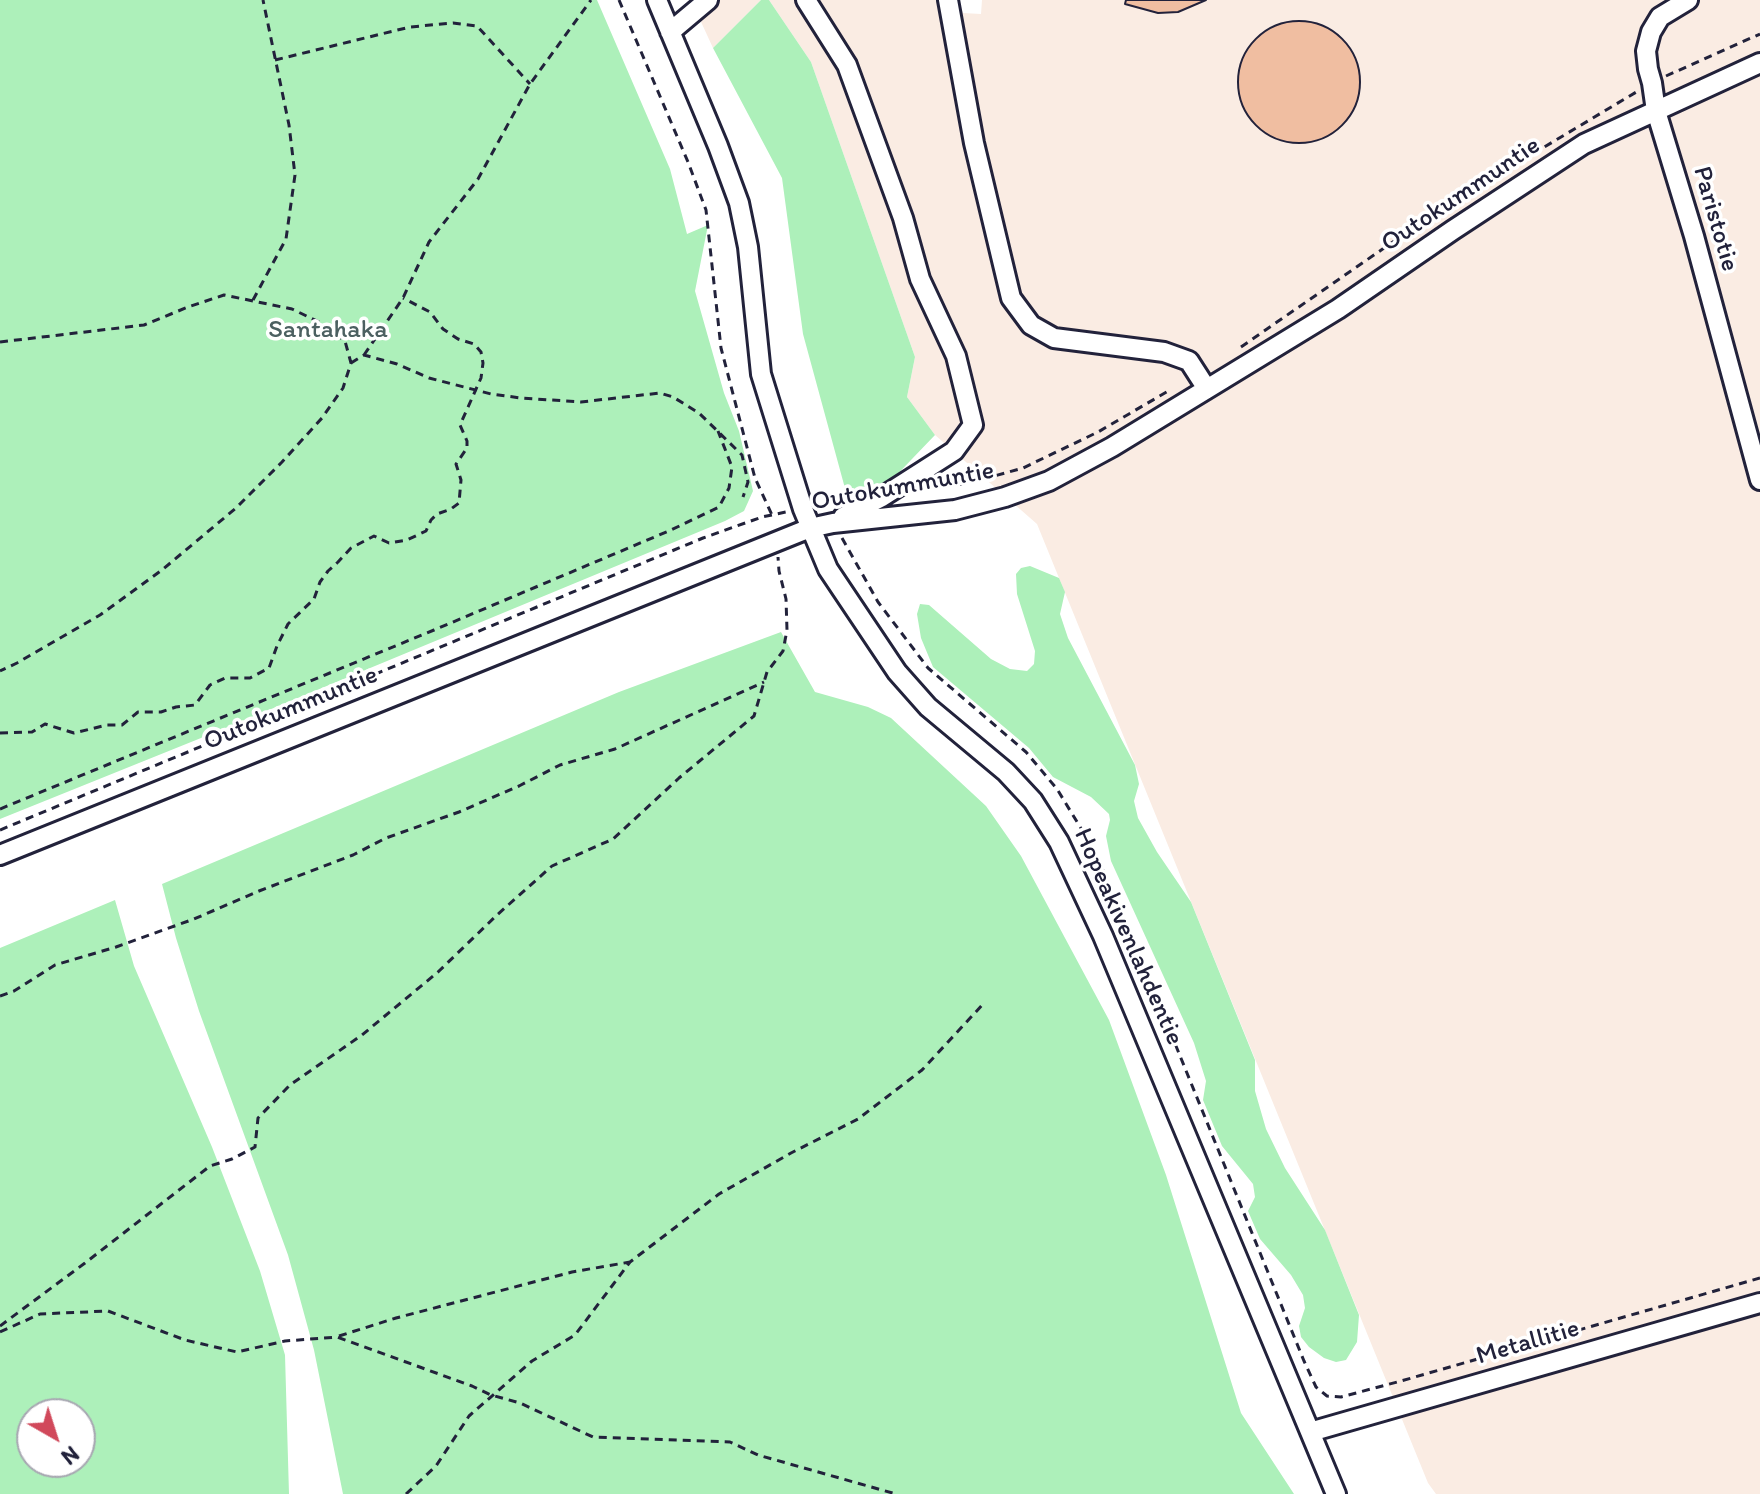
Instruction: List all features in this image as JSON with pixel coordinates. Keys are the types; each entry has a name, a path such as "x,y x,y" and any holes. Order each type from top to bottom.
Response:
{"street":[{"name":"Hopeakivenlahdentie","path":"657,0 739,203 748,247 761,374 803,509 828,569 897,672 928,707 1006,772 1033,801 1059,842 1103,936 1336,1494"},
{"path":"670,32 708,0"},
{"path":"806,0 847,65 903,218 920,279 956,356 973,425 954,451 882,497 833,523"},
{"path":"948,0 974,143 1011,298 1031,325 1054,338 1164,352 1189,361 1207,389"},
{"name":"Paristotie","path":"1688,0 1660,17 1651,32 1646,51 1648,69 1656,111 1694,236 1759,476"},
{"name":"Outokummuntie","path":"0,855 810,528 955,510 1049,481 1112,447 1338,309 1584,144 1760,63"},
{"name":"Metallitie","path":"1310,1432 1760,1303"}],"path":[{"path":"253,300 286,239 295,175 289,125 263,0"},
{"path":"351,363 364,355 403,298 429,242 478,179 530,84 591,0"},
{"path":"619,0 706,210 721,348 755,478 772,515"},
{"path":"275,60 410,27 453,23 477,26 530,84"},
{"path":"1231,354 1439,210 1569,131 1652,83 1760,34"},
{"path":"0,342 144,325 224,295 292,309 323,324 345,341 351,363 343,388 322,418 236,508 162,570 100,615 0,671"},
{"path":"0,733 32,732 45,724 74,733 107,725 122,725 138,712 161,712 195,705 210,685 225,678 250,678 269,668 288,624 314,599 320,582 351,548 374,536 389,543 407,540 426,531 437,514 459,503 461,480 456,464 467,448 460,425 481,378 481,352 474,344 458,339 443,329 430,312 403,298"},
{"path":"364,355 397,364 429,378 521,398 581,402 660,393 673,397 699,413 742,455 748,482 743,497"},
{"path":"925,490 969,483 1023,468 1098,432 1174,388"},
{"path":"0,809 476,613 719,507 729,488 732,467 718,431"},
{"path":"0,830 703,538 772,515 803,509"},
{"path":"833,523 878,602 928,668 1026,752 1057,789 1082,830 1102,868 1150,982 1304,1361 1316,1387 1327,1396 1341,1397 1401,1381 1760,1278"},
{"path":"0,1326 210,1166 255,1147 258,1118 290,1085 362,1035 438,972 552,866 613,839 679,778 754,716 767,672 783,651 787,630 778,541"},
{"path":"0,996 14,991 55,965 194,919 353,855 386,838 459,812 560,765 615,749 764,682"},
{"path":"406,1494 436,1466 469,1416 491,1395 532,1361 575,1335 630,1262 719,1194 858,1119 922,1070 985,1002"},
{"path":"0,1332 40,1314 108,1311 185,1340 237,1352 285,1341 337,1337 396,1318 572,1272 630,1262"},
{"path":"337,1337 520,1403 593,1437 730,1442 758,1455 896,1494"}],"shaded area":[{"path":"691,0 761,0 713,48"},
{"path":"769,0 959,0 963,13 981,14 982,0 1760,0 1760,1494 1436,1494 1428,1483 1037,524 935,435 907,397 915,357 811,62"}],"green space":[{"name":"Santahaka","path":"0,0 597,0 670,169 687,234 708,225 695,291 724,393 739,431 753,491 744,511 0,819"},
{"path":"761,0 769,0 811,62 915,357 907,397 935,435 888,484 846,492 803,334 782,178 713,48"},
{"path":"1030,566 1059,578 1065,592 1060,614 1068,638 1135,765 1139,784 1134,801 1138,818 1191,902 1255,1060 1255,1091 1266,1129 1285,1168 1325,1230 1359,1315 1357,1342 1346,1360 1336,1362 1324,1358 1301,1337 1299,1326 1305,1308 1303,1295 1291,1275 1260,1239 1248,1211 1255,1197 1253,1184 1222,1146 1203,1100 1206,1081 1194,1043 1111,861 1106,836 1109,814 1091,797 1053,777 1029,748 933,667 921,638 917,614 920,604 929,605 991,659 1010,669 1027,671 1034,664 1035,651 1017,594 1016,574 1021,568"},
{"path":"781,632 815,692 868,707 891,718 986,806 1021,856 1109,1020 1166,1175 1241,1413 1294,1494 343,1494 314,1350 288,1255 199,1011 162,884 619,692"},
{"path":"115,900 134,966 212,1147 260,1271 285,1355 289,1494 0,1494 0,948"}],"building":[{"path":"1126,0 1206,0 1178,12 1158,13 1125,4"},
{"path":"1299,21 1322,26 1342,39 1355,59 1360,82 1355,105 1342,125 1322,138 1299,143 1276,138 1256,125 1243,105 1238,82 1243,59 1256,39 1276,26"}]}
